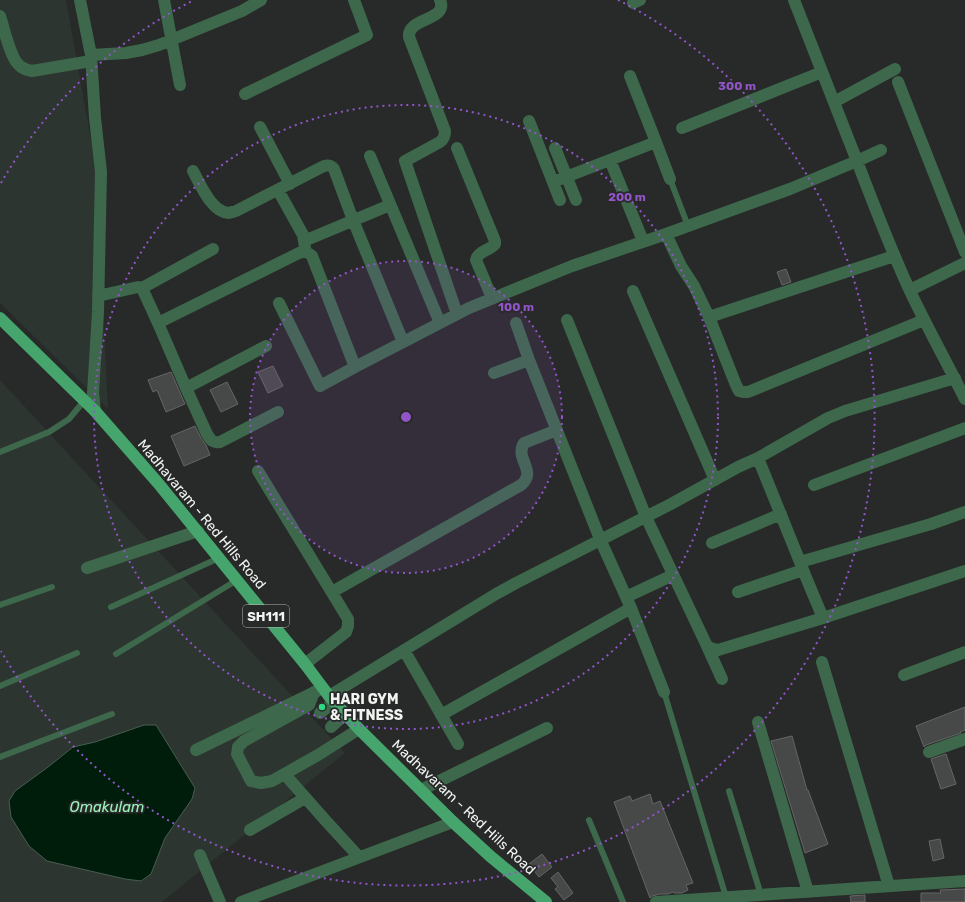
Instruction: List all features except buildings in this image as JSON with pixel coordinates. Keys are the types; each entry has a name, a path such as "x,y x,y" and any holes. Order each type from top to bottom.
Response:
{"main road":[{"name":"Madhavaram - Red Hills Road","path":"0,318 95,411 158,483 305,664 325,695 453,822 490,856 546,902"}],"street":[{"path":"80,0 91,58 95,118 101,172 98,312 93,394 95,411"},
{"path":"164,0 180,85"},
{"path":"0,16 13,56 18,65 24,69 32,71 91,58 142,50 159,45 236,13 262,0"},
{"path":"245,94 367,35 354,0"},
{"path":"440,0 442,4 438,12 413,26 410,29 409,37 445,131 444,136 443,140 440,142 405,161 457,314"},
{"path":"794,0 894,256 924,320 965,399"},
{"path":"834,102 895,69"},
{"path":"682,128 822,72"},
{"path":"630,76 670,179"},
{"path":"898,82 965,252"},
{"path":"529,122 560,200"},
{"path":"260,127 290,184"},
{"path":"553,182 656,142"},
{"path":"457,148 495,244 479,254 476,260 492,298"},
{"path":"555,148 576,200"},
{"path":"279,303 320,386 457,314 492,298 572,266 790,189 881,150"},
{"path":"370,156 440,323"},
{"path":"610,160 643,242"},
{"path":"193,171 209,200 215,207 229,213 236,211 324,166 332,166 403,342"},
{"path":"278,190 303,235 304,246 312,256 356,367"},
{"path":"158,323 353,220 390,205"},
{"path":"666,234 680,266 694,286 709,317 739,391 748,392 924,320"},
{"path":"98,296 142,288 213,249"},
{"path":"709,317 894,256"},
{"path":"910,290 965,263"},
{"path":"142,288 186,388 211,440 220,442 278,412"},
{"path":"633,291 715,480"},
{"path":"567,320 646,517 722,679"},
{"path":"516,323 529,360 600,539 664,692"},
{"path":"186,388 266,346"},
{"path":"494,373 529,360"},
{"path":"359,729 318,756 272,781 261,783 251,781 238,754 238,747 244,741 404,650 502,590 758,458 828,418 845,411 955,378"},
{"path":"814,485 965,428"},
{"path":"332,592 521,485 528,474 521,454 524,443 557,430"},
{"path":"758,458 823,618"},
{"path":"258,471 348,619 346,632 305,664"},
{"path":"738,592 802,566 965,512"},
{"path":"712,543 781,514"},
{"path":"87,568 198,531"},
{"path":"707,646 718,650 823,618 965,571"},
{"path":"441,715 673,575"},
{"path":"404,650 458,744"},
{"path":"904,675 965,652"},
{"path":"822,662 889,886"},
{"path":"320,713 325,695"},
{"path":"196,750 325,695"},
{"path":"331,727 345,714"},
{"path":"758,722 808,892"},
{"path":"420,790 547,728"},
{"path":"930,752 965,739"},
{"path":"288,778 360,857"},
{"path":"250,830 305,798"},
{"path":"241,902 453,822"},
{"path":"200,855 220,902"},
{"path":"656,902 965,881"}],"lane":[{"path":"670,179 688,226"},
{"path":"0,452 49,432 69,418 84,400"},
{"path":"111,607 219,558"},
{"path":"116,654 237,580"},
{"path":"0,605 52,587"},
{"path":"0,686 77,653"},
{"path":"664,692 726,897"},
{"path":"0,757 112,714"},
{"path":"729,791 760,895"},
{"path":"589,820 623,902"}],"shaded area":[{"path":"0,0 66,0 96,168 108,409 0,303"},
{"path":"0,380 345,753 162,902 0,902"}],"water":[{"name":"Omakulam","path":"144,725 156,725 195,788 192,799 165,838 151,874 141,881 125,879 47,861 29,846 11,817 9,801 15,791 73,747 95,742"}],"place":[{"name":"HARI GYM & FITNESS","path":"322,707"}]}
